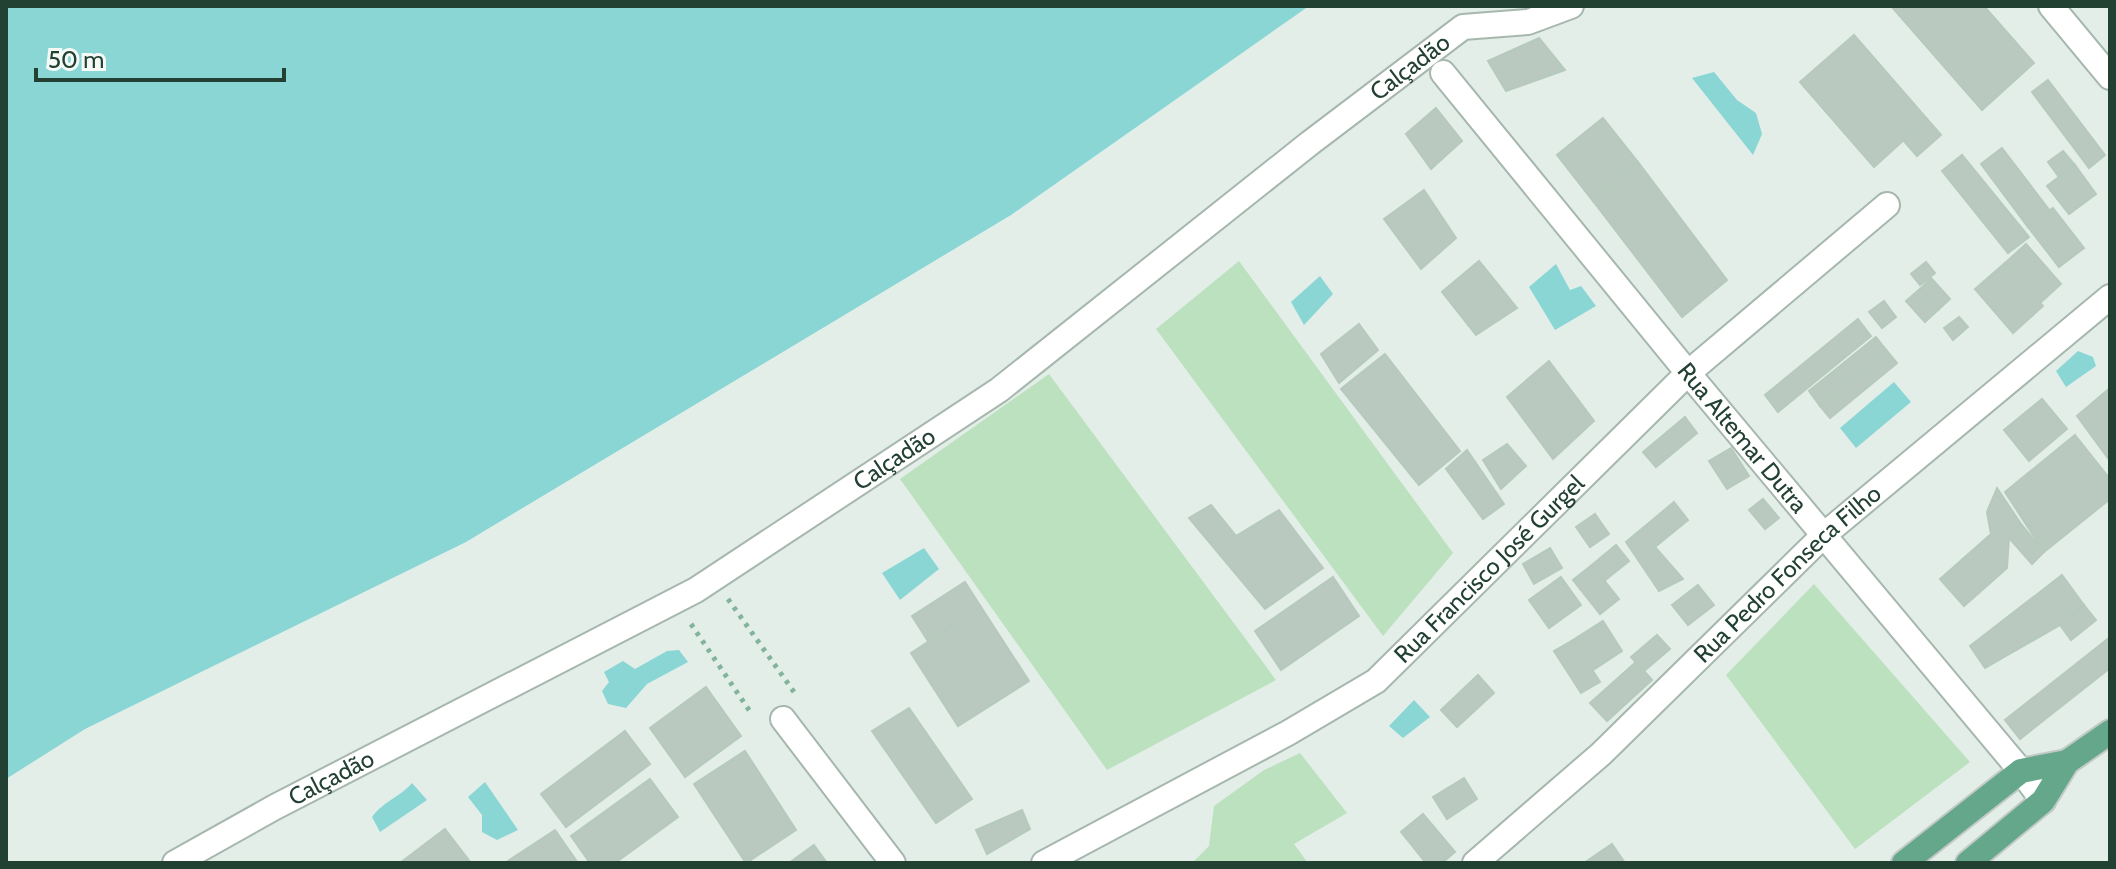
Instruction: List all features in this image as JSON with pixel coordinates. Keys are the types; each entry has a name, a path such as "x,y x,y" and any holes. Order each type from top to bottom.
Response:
{"main road":[{"path":"1968,863 2043,801 2067,762 2110,732"},
{"path":"1904,863 2021,771 2067,762"}],"street":[{"name":"Calçadão","path":"175,863 275,807 713,580 999,390 1297,153 1463,27 1528,22 1571,6"},
{"path":"2051,6 2110,77"},
{"name":"Rua Altemar Dutra","path":"1443,73 2043,801"},
{"name":"Rua Francisco José Gurgel","path":"1044,863 1288,733 1376,681 1688,373 1887,205"},
{"name":"Rua Pedro Fonseca Filho","path":"1475,863 1601,754 1825,534 2110,297"},
{"path":"783,719 893,863"}],"path":[{"path":"713,580 795,693"},
{"path":"675,601 751,713"}],"green space":[{"path":"1239,261 1453,553 1383,636 1156,329"},
{"path":"1049,374 1276,680 1107,770 900,479"},
{"path":"1814,584 1970,762 1855,849 1726,675"},
{"path":"1300,753 1347,813 1294,844 1308,863 1192,863 1209,846 1214,806 1264,770"}],"water":[{"path":"6,6 1309,6 1011,215 466,542 85,729 6,779"},
{"path":"1714,72 1737,100 1756,113 1762,134 1753,155 1692,78"},
{"path":"1556,264 1570,290 1581,286 1596,306 1555,330 1529,287"},
{"path":"1320,276 1333,294 1304,325 1291,302"},
{"path":"2078,351 2093,357 2096,366 2066,387 2056,371"},
{"path":"1894,382 1911,402 1856,448 1840,428"},
{"path":"924,548 939,569 900,600 882,573"},
{"path":"679,650 688,662 647,684 626,708 608,704 602,691 609,682 604,672 623,661 635,669 667,651"},
{"path":"1414,700 1430,717 1403,738 1389,726"},
{"path":"485,782 518,830 497,840 482,832 482,815 468,797"},
{"path":"412,783 427,800 380,832 372,817"}],"building":[{"path":"1891,6 1984,6 2034,63 1982,110"},
{"path":"1854,35 1927,119 1874,167 1800,82"},
{"path":"1539,38 1565,70 1506,91 1488,61"},
{"path":"2048,80 2105,155 2089,168 2032,92"},
{"path":"1436,108 1462,141 1431,169 1406,134"},
{"path":"1603,118 1638,162 1593,201 1557,155"},
{"path":"1927,119 1941,135 1917,156 1903,140"},
{"path":"2002,148 2050,211 2028,227 1981,164"},
{"path":"2063,151 2075,165 2059,177 2048,162"},
{"path":"1962,155 2029,237 2008,253 1942,171"},
{"path":"1638,162 1727,280 1682,317 1593,201"},
{"path":"2075,165 2096,194 2069,214 2047,186"},
{"path":"1424,190 1456,238 1421,269 1384,219"},
{"path":"2053,208 2084,248 2059,267 2028,227"},
{"path":"2026,244 2061,284 2040,303 2005,263"},
{"path":"1479,261 1517,308 1476,335 1442,292"},
{"path":"1926,262 1935,273 1920,285 1911,274"},
{"path":"2005,263 2043,306 2013,333 1975,289"},
{"path":"1931,278 1950,299 1938,310 1920,289"},
{"path":"1920,289 1938,310 1925,322 1906,301"},
{"path":"1884,301 1896,317 1882,328 1869,312"},
{"path":"1959,317 1968,327 1953,340 1944,328"},
{"path":"1858,319 1871,336 1778,412 1765,395"},
{"path":"1359,324 1378,350 1339,383 1321,354"},
{"path":"1876,337 1887,351 1820,406 1809,391"},
{"path":"1887,351 1897,363 1830,418 1820,406"},
{"path":"1385,354 1460,451 1419,485 1341,389"},
{"path":"1549,361 1594,421 1553,459 1507,397"},
{"path":"2110,388 2110,461 2077,416"},
{"path":"2042,399 2067,429 2029,461 2004,430"},
{"path":"1685,417 1697,433 1656,467 1643,452"},
{"path":"2075,435 2110,479 2110,499 2044,552 2005,492"},
{"path":"1507,444 1526,466 1501,489 1483,460"},
{"path":"1731,448 1749,476 1727,489 1709,461"},
{"path":"1467,450 1504,504 1483,519 1446,469"},
{"path":"1997,488 2021,524 2009,538 2007,568 1964,606 1940,579 1991,534 1987,512"},
{"path":"1763,499 1779,518 1765,529 1749,510"},
{"path":"1674,502 1688,520 1655,547 1683,579 1659,591 1626,542"},
{"path":"1211,505 1236,536 1279,510 1323,568 1265,609 1189,518"},
{"path":"1595,514 1609,534 1590,547 1576,527"},
{"path":"2021,524 2044,552 2032,564 2009,538"},
{"path":"1616,545 1629,561 1604,581 1592,565"},
{"path":"1550,548 1562,568 1534,584 1523,564"},
{"path":"1592,565 1619,599 1600,614 1573,580"},
{"path":"2062,575 2084,605 2060,625 1985,668 1970,646"},
{"path":"1333,577 1359,616 1281,670 1255,631"},
{"path":"1561,577 1581,605 1549,628 1529,600"},
{"path":"965,582 981,607 928,641 912,616"},
{"path":"1698,585 1714,605 1688,625 1672,605"},
{"path":"2084,605 2096,620 2071,640 2060,625"},
{"path":"981,607 1029,681 958,726 911,653"},
{"path":"1603,621 1622,651 1593,670 1573,640"},
{"path":"1657,635 1670,649 1644,671 1631,657"},
{"path":"2110,637 2110,668 2020,739 2005,720"},
{"path":"1573,640 1600,682 1581,693 1554,651"},
{"path":"1636,662 1652,680 1607,721 1590,703"},
{"path":"1478,675 1494,693 1457,727 1441,710"},
{"path":"706,687 741,736 685,777 650,728"},
{"path":"909,708 972,799 936,823 872,731"},
{"path":"625,731 650,764 566,827 541,794"},
{"path":"745,751 796,830 746,863 694,784"},
{"path":"1464,778 1477,799 1447,819 1433,797"},
{"path":"650,779 678,817 615,863 590,863 571,836"},
{"path":"1022,810 1030,829 987,854 976,830"},
{"path":"1423,814 1455,852 1442,863 1426,863 1401,832"},
{"path":"445,829 471,863 400,863"},
{"path":"555,830 578,863 505,863"},
{"path":"1612,844 1625,863 1584,863"},
{"path":"814,845 827,863 789,863"}]}
